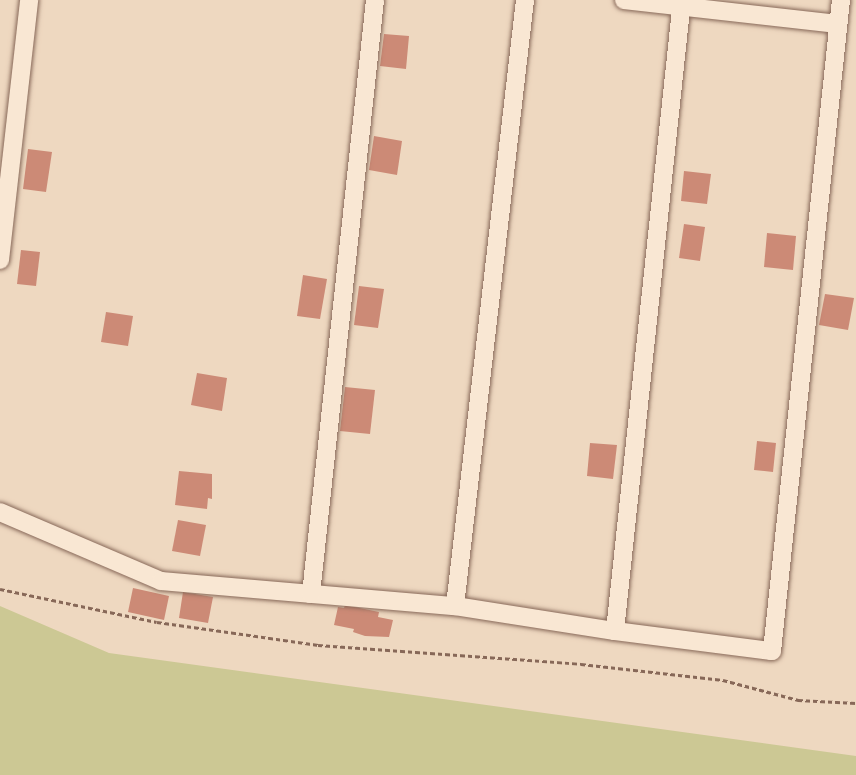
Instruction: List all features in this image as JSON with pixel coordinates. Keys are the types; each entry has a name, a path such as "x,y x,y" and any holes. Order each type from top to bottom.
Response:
{"lane":[{"path":"0,260 29,0"},
{"path":"311,594 375,0"},
{"path":"454,606 525,0"},
{"path":"624,0 682,3 838,24"},
{"path":"0,512 161,581 454,606 615,631 772,651 841,0"},
{"path":"615,631 682,3"}],"path":[{"path":"0,589 157,622 318,645 581,664 723,680 798,699 856,702"}],"shaded area":[{"path":"0,606 109,653 856,756 856,775 0,775"}],"building":[{"path":"384,34 409,36 406,69 380,66"},
{"path":"374,136 402,141 397,175 369,170"},
{"path":"28,149 52,152 46,192 23,189"},
{"path":"684,171 711,174 707,204 681,201"},
{"path":"684,224 705,227 700,261 679,258"},
{"path":"767,233 796,236 793,270 764,267"},
{"path":"21,250 40,252 36,286 17,284"},
{"path":"303,275 327,279 320,319 297,316"},
{"path":"359,286 384,289 378,328 354,325"},
{"path":"825,294 854,298 848,330 819,325"},
{"path":"106,312 133,316 128,346 101,342"},
{"path":"197,373 227,378 222,411 191,405"},
{"path":"345,387 375,390 370,434 340,431"},
{"path":"757,441 776,443 773,472 754,470"},
{"path":"590,443 617,445 613,479 587,476"},
{"path":"179,471 212,474 212,499 208,498 207,509 175,505"},
{"path":"178,520 206,525 200,556 172,551"},
{"path":"133,588 169,596 164,620 128,612"},
{"path":"183,592 213,597 208,623 179,618"},
{"path":"345,605 379,612 378,617 393,620 389,637 365,636 353,632 354,629 334,625 338,607 344,608"}]}
